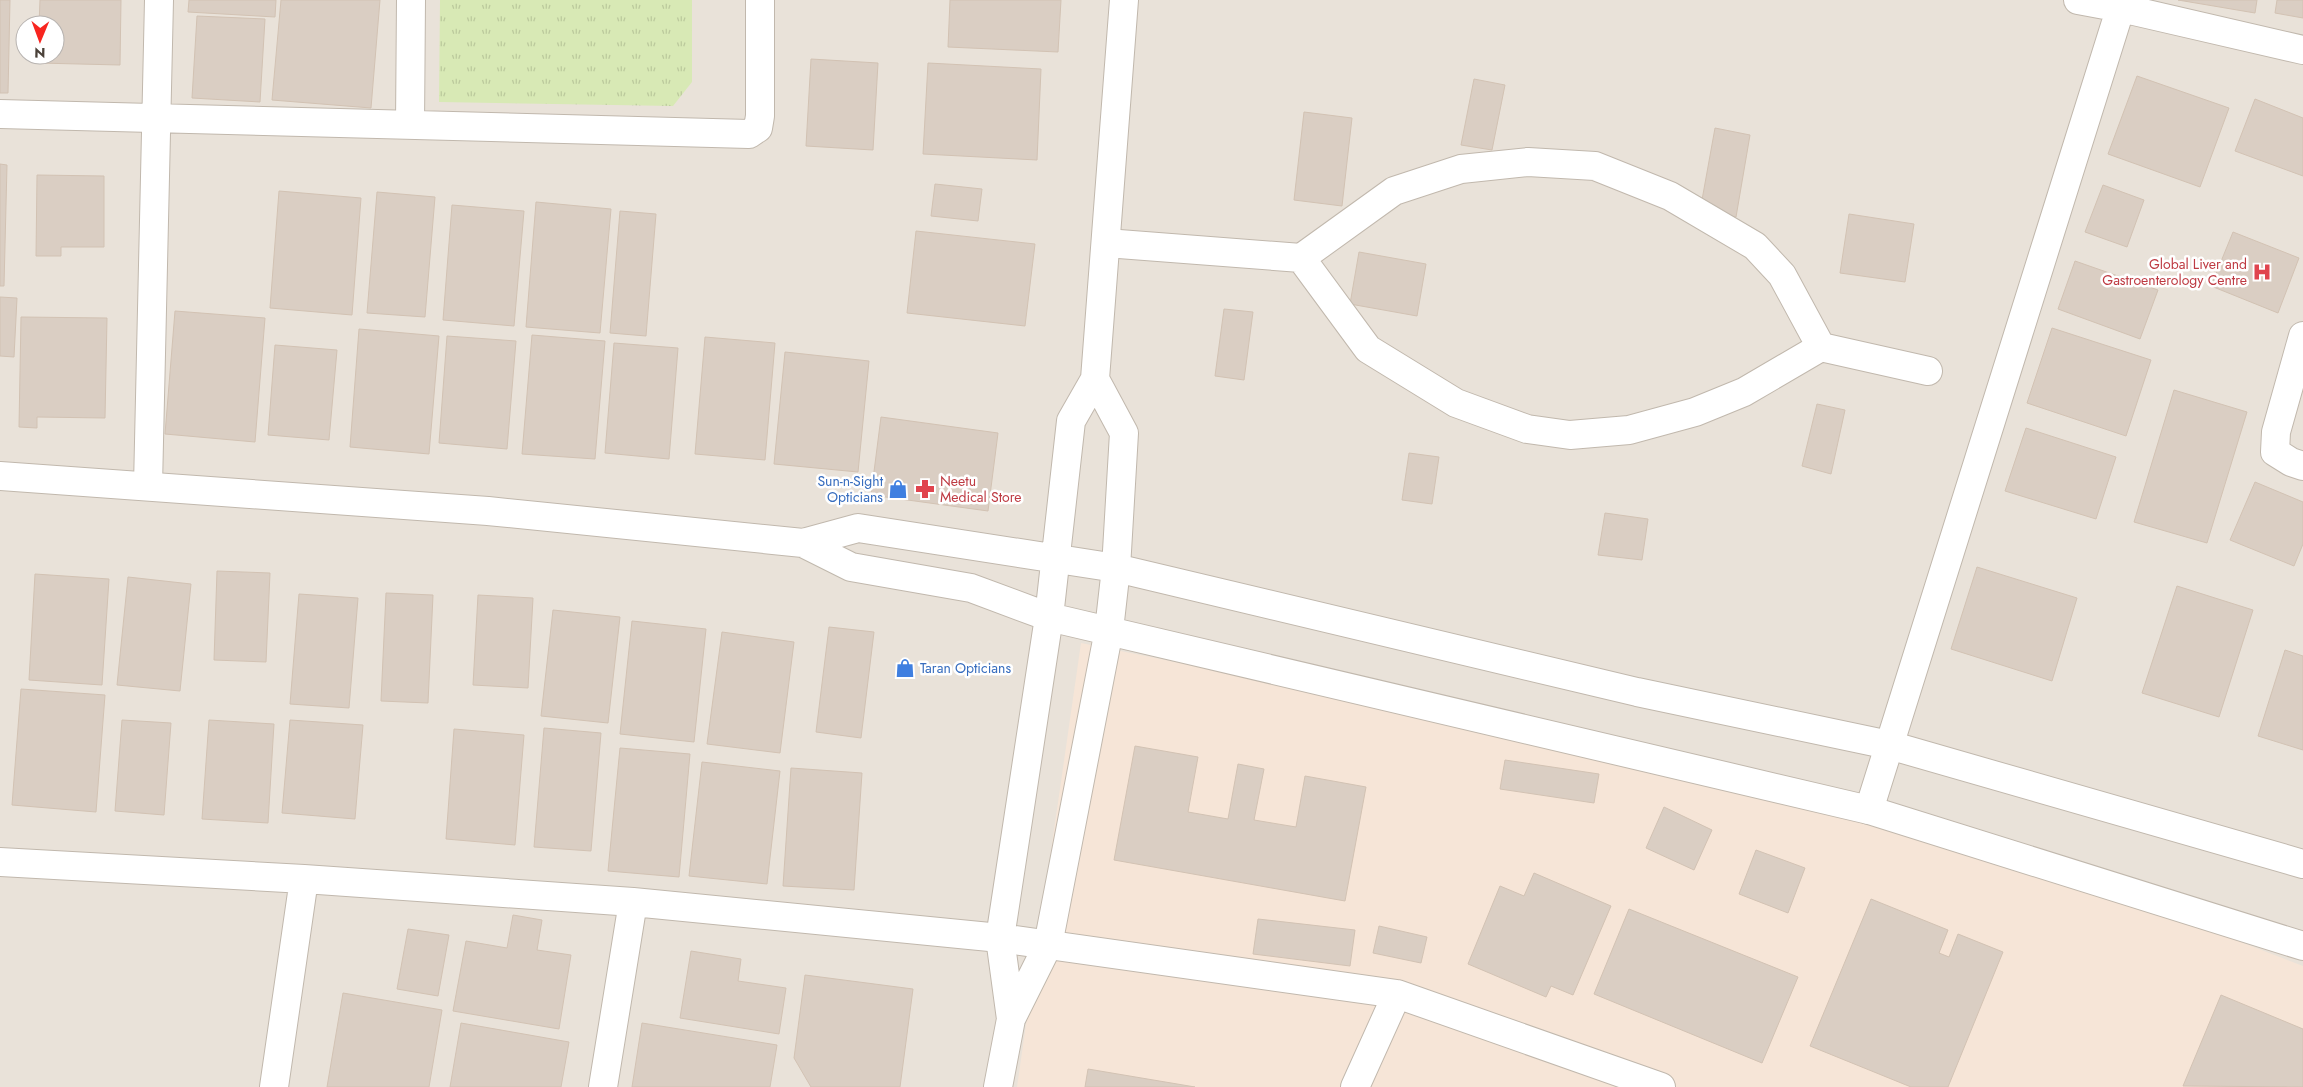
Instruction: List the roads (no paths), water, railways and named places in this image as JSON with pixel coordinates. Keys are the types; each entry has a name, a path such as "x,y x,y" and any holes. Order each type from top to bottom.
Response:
{"street":[{"path":"148,486 159,0"},
{"path":"410,0 410,125"},
{"path":"0,114 749,134 758,128 760,116 760,0"},
{"path":"1011,1019 1000,938 1049,617 1070,421 1096,379 1124,0"},
{"path":"2078,0 2122,4 2303,50"},
{"path":"1869,810 2122,4"},
{"path":"1106,243 1301,258 1394,191 1461,169 1528,162 1595,166 1670,196 1755,246 1782,275 1820,347"},
{"path":"1301,258 1368,348 1456,403 1527,429 1570,435 1629,430 1695,412 1744,392 1820,347 1928,371"},
{"path":"2303,336 2276,432 2275,452 2291,462 2303,466"},
{"path":"998,1087 1011,1019 1048,945 1108,630 1116,568 1124,433 1096,379"},
{"path":"0,476 488,511 803,543 851,567 971,588 1049,617 1869,810 2303,946"},
{"path":"803,543 858,528 1116,568 1637,692 1889,745 2303,864"},
{"path":"0,862 304,879 633,902 1000,938 1397,994 1661,1087"},
{"path":"274,1087 304,879"},
{"path":"603,1087 633,902"},
{"path":"1355,1087 1397,994"}],"place":[{"name":"Global Liver and Gastroenterology Centre","path":"2262,272"},
{"name":"Sun-n-Sight Opticians","path":"898,489"},
{"name":"Neetu Medical Store","path":"925,489"},
{"name":"Taran Opticians","path":"905,668"}]}
